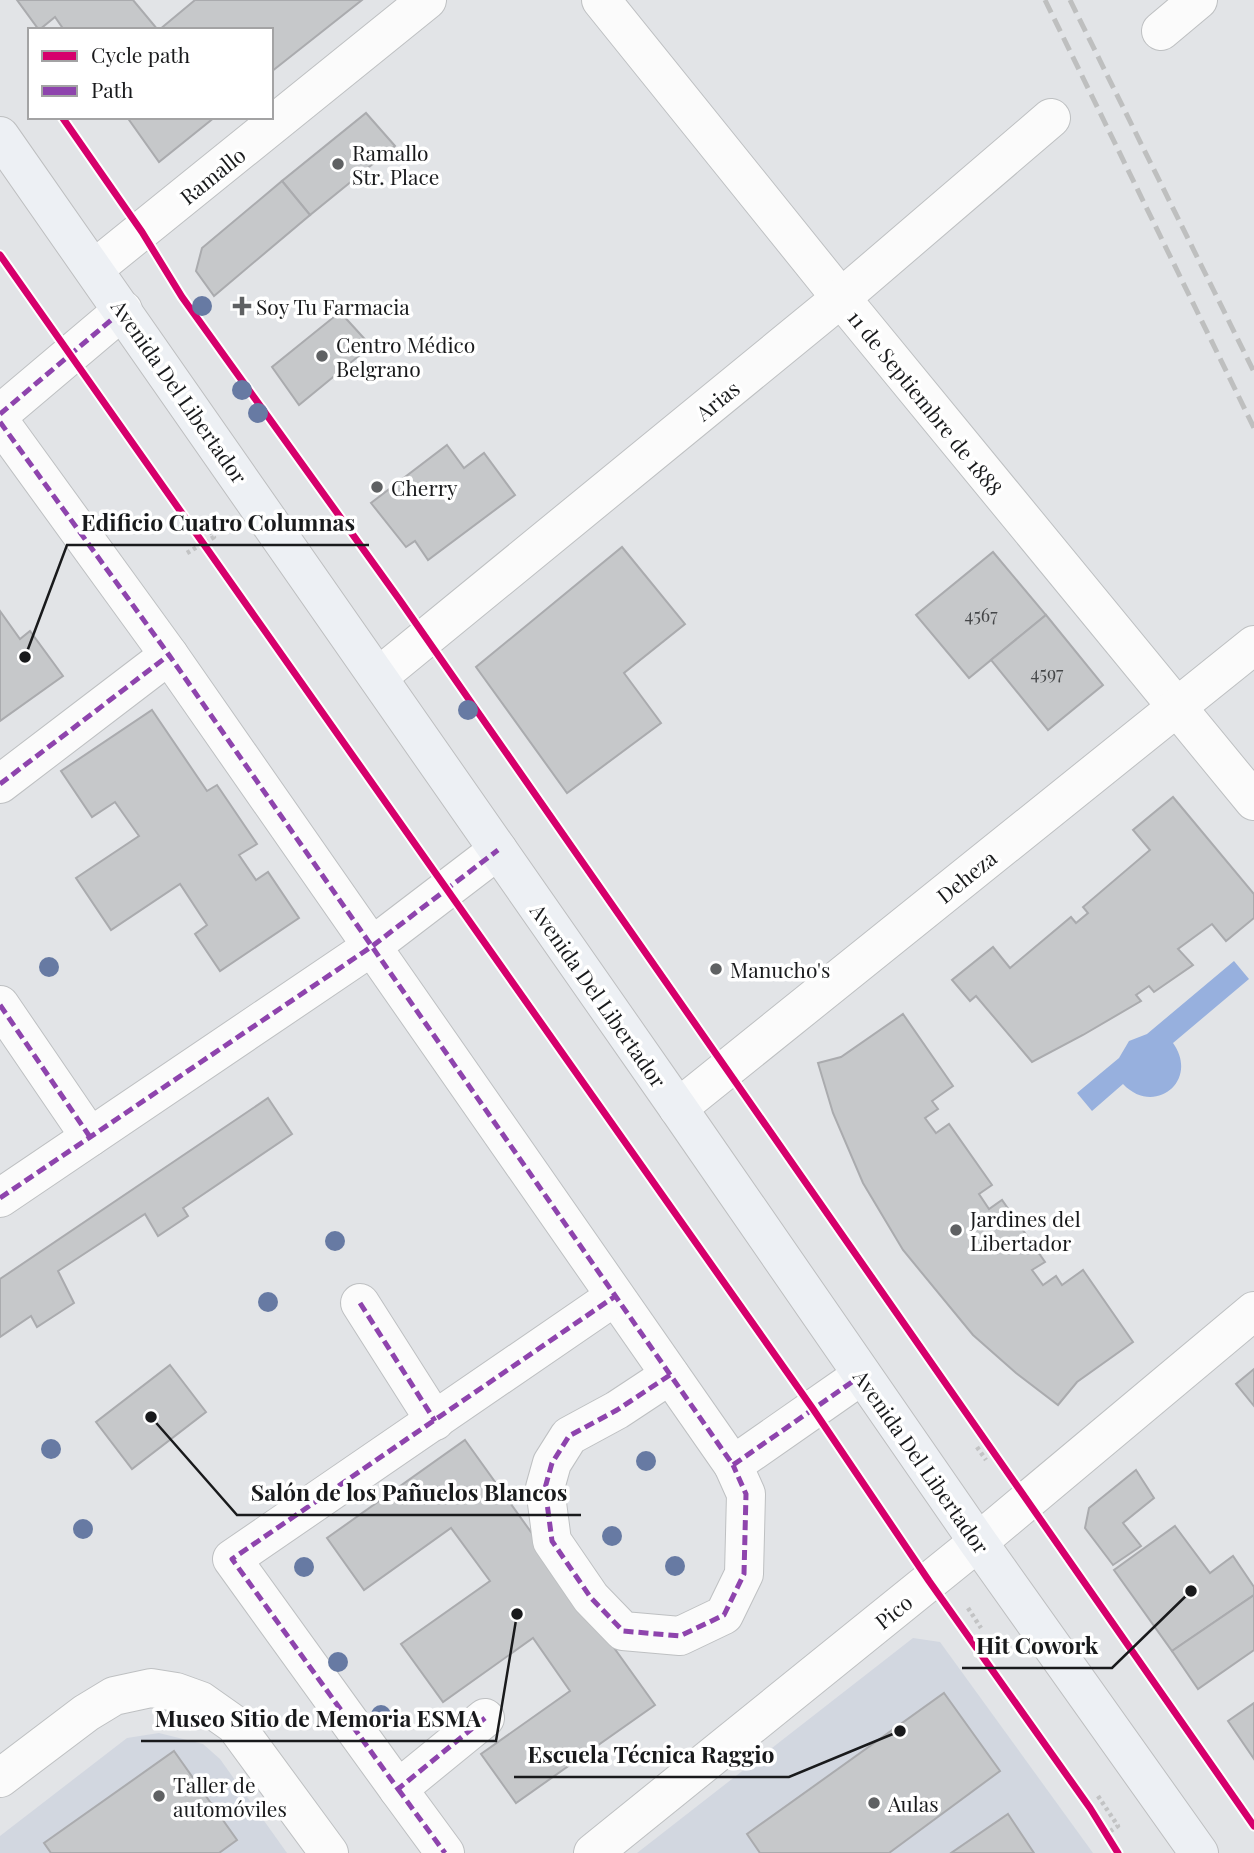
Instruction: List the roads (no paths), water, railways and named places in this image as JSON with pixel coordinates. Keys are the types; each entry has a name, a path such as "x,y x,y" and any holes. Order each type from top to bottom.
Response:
{"main road":[{"name":"Avenida Del Libertador","path":"0,136 978,1542 1199,1853"}],"street":[{"name":"Ramallo","path":"94,269 426,0"},
{"name":"11 de Septiembre de 1888","path":"601,0 841,298 1254,801"},
{"path":"1161,31 1198,0"},
{"name":"Arias","path":"378,677 841,298 1051,118"},
{"path":"0,414 123,310"},
{"path":"0,422 169,655 733,1465 746,1494 744,1574 724,1615 680,1636 623,1631 592,1598 552,1541 545,1488 552,1464 569,1436 617,1410 670,1375"},
{"name":"Deheza","path":"678,1108 1254,645"},
{"path":"0,784 169,655"},
{"path":"0,1198 371,947 498,850"},
{"path":"0,1005 90,1137"},
{"path":"445,1853 232,1559 614,1297"},
{"path":"360,1303 435,1421"},
{"name":"Pico","path":"593,1853 978,1542 1254,1311"},
{"path":"733,1465 862,1375"},
{"path":"0,1778 86,1713 114,1696 150,1688 176,1692 201,1701 235,1725 329,1853"},
{"path":"398,1789 485,1718"}],"water":[{"path":"1234,961 1249,979 1173,1043 1180,1057 1181,1070 1170,1090 1160,1096 1148,1097 1135,1093 1123,1084 1092,1111 1077,1093 1119,1058 1129,1041 1147,1034"}],"railway":[{"path":"1045,0 1254,428"},
{"path":"1070,0 1254,372"}],"place":[{"name":"Ramallo Str. Place","path":"338,164"},
{"name":"Soy Tu Farmacia","path":"242,306"},
{"name":"Centro Médico Belgrano","path":"322,356"},
{"name":"Cherry","path":"377,487"},
{"name":"Edificio Cuatro Columnas","path":"25,657"},
{"name":"Manucho's","path":"716,969"},
{"name":"Jardines del Libertador","path":"956,1230"},
{"name":"Salón de los Pañuelos Blancos","path":"151,1417"},
{"name":"Hit Cowork","path":"1191,1591"},
{"name":"Museo Sitio de Memoria ESMA","path":"517,1614"},
{"name":"Escuela Técnica Raggio","path":"900,1731"},
{"name":"Taller de automóviles","path":"159,1796"},
{"name":"Aulas","path":"874,1803"}]}
